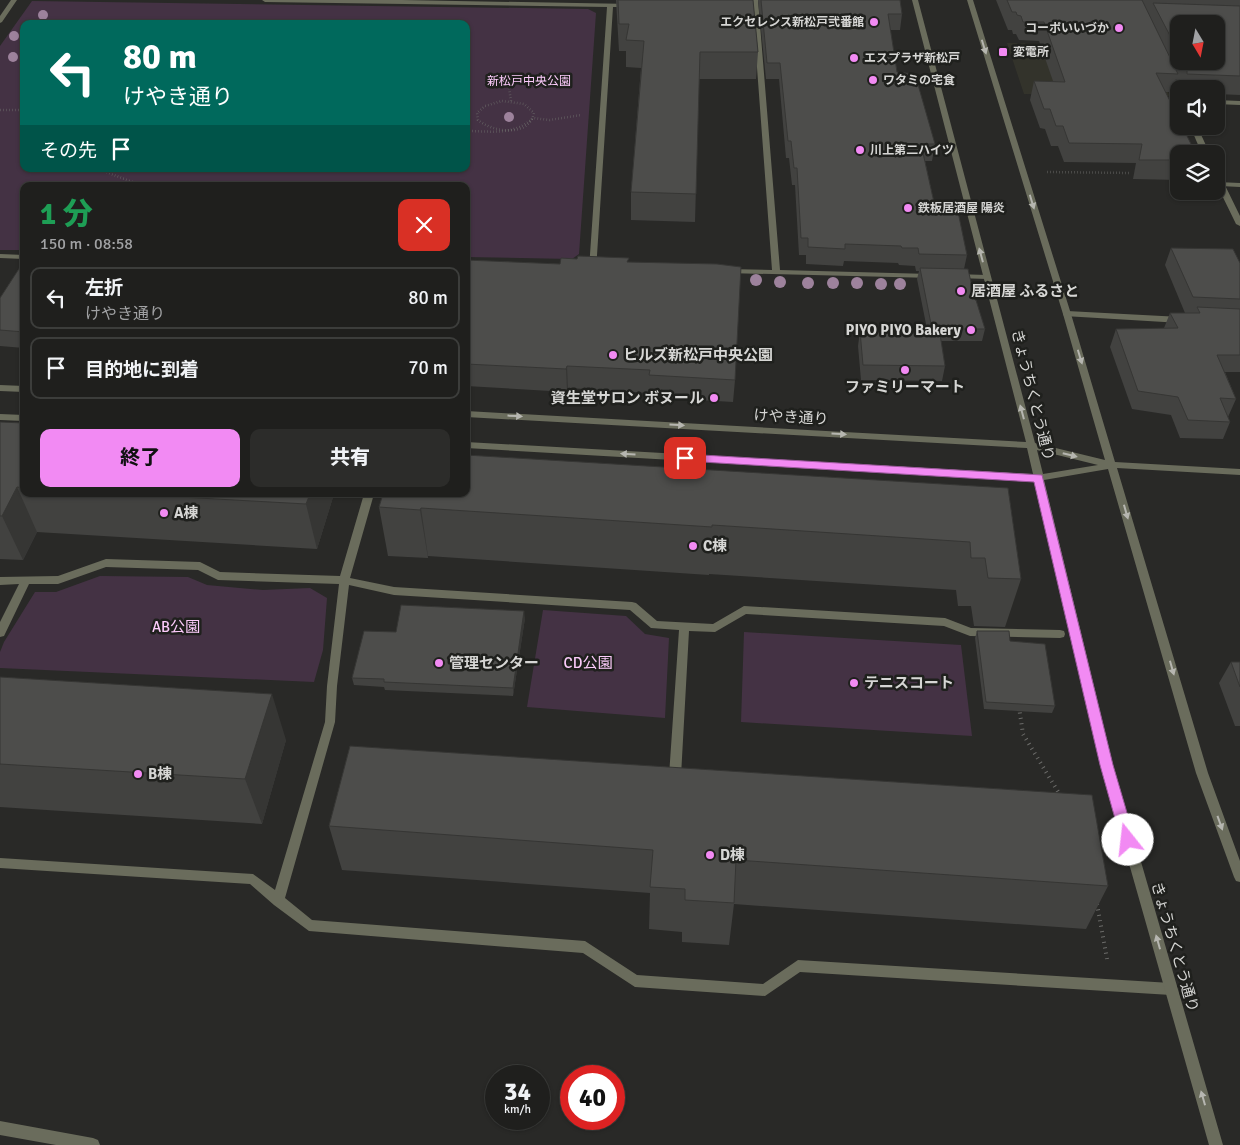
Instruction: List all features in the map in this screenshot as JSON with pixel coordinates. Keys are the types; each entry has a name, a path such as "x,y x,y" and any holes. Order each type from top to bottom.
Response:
{"street":[{"path":"0,21 14,0"},
{"path":"265,0 640,5"},
{"name":"きょうちくとう通り","path":"915,0 1031,445 1107,765 1216,1145"},
{"path":"970,0 1068,314 1202,773 1240,877"},
{"path":"746,6 756,3 776,272"},
{"path":"593,268 610,5"},
{"path":"1166,70 1171,80"},
{"path":"1225,102 1240,103"},
{"path":"1225,184 1240,185"},
{"path":"1225,194 1240,224"},
{"path":"0,256 20,257"},
{"path":"583,268 602,269"},
{"path":"718,271 942,276"},
{"path":"952,276 987,277"},
{"path":"1068,314 1192,320"},
{"path":"0,388 20,389"},
{"name":"けやき通り","path":"470,414 1031,445 1112,465 1240,472"},
{"path":"0,417 20,418"},
{"name":"けやき通り","path":"470,444 1039,478 1112,465"},
{"path":"278,901 330,722 332,686 344,580 368,497"},
{"path":"0,581 58,580 106,564 200,566 218,576 344,580 394,591 632,606 655,624 715,628 744,610 945,622 970,632 1060,634"},
{"path":"0,633 25,582"},
{"path":"675,776 684,626"},
{"path":"0,863 253,879 309,925 586,947 635,981 765,990 798,966 1171,989"},
{"path":"0,1128 93,1145"}],"path":[{"path":"511,101 511,93 508,88 515,81"},
{"path":"470,131 505,131 523,127 533,118 534,113 526,105 511,101 485,105 476,114 480,124 495,130"},
{"path":"0,110 20,110"},
{"path":"533,118 550,120 579,115 604,114"},
{"path":"106,172 132,182"},
{"path":"1042,172 1130,172"},
{"path":"1018,697 1023,734 1064,801"},
{"path":"1097,902 1108,960"}],"shaded area":[{"path":"1007,43 1145,45 1170,96 1024,94"}],"green space":[{"name":"新松戸中央公園","path":"32,1 588,9 596,13 579,254 572,259 470,257 470,182 20,182 20,250 0,250 0,46"},
{"name":"AB公園","path":"100,576 188,577 207,585 263,590 310,588 327,598 323,650 314,682 0,668 0,652 4,642 35,592 56,592"},
{"name":"CD公園","path":"543,610 626,616 645,634 669,638 665,718 527,707"},
{"name":"テニスコート","path":"744,632 961,645 972,736 741,722"}],"building":[{"path":"618,0 753,0 758,52 700,52 696,194 631,192 644,41 626,40 629,24 619,24"},
{"path":"761,0 900,0 902,14 888,14 897,72 915,74 935,144 921,144 935,207 957,207 967,255 919,254 918,248 902,248 901,246 845,244 845,249 808,247 808,238 801,238 797,168 794,168 791,141 788,141 780,63 767,63"},
{"path":"1007,0 1142,0 1170,58 1170,70 1176,70 1178,74 1156,73 1170,101 1170,135 1186,135 1192,145 1170,145 1170,160 1139,160 1142,144 1069,143 1063,126 1056,126 1050,109 1044,109 1034,81 1065,82 1044,22 1023,22 1021,16 1017,15 1016,12 1012,12"},
{"path":"1153,3 1240,6 1240,76 1187,74 1187,70 1225,70 1225,15 1170,15 1170,36"},
{"path":"1171,248 1233,249 1240,263 1240,299 1193,297"},
{"path":"578,256 629,258 627,262 717,264 741,267 735,380 649,375 650,370 567,366 566,369 470,364 470,260 560,264 561,258 577,259"},
{"path":"20,267 20,332 0,330 0,298"},
{"path":"920,268 968,269 975,300 985,329 932,329"},
{"path":"1197,307 1240,309 1240,355 1217,355 1236,399 1220,398 1230,422 1188,420 1178,397 1138,391 1116,329 1178,328 1170,313 1200,313"},
{"path":"860,331 940,334 945,366 863,365"},
{"path":"0,422 20,423 20,487 17,487 2,516 0,516"},
{"path":"470,455 1008,488 1021,579 988,578 985,558 971,558 970,542 712,525 712,527 421,508 420,510 379,507 382,497 470,497"},
{"path":"180,497 309,497 306,504"},
{"name":"管理センター","path":"401,605 524,611 513,688 384,682 384,679 352,678 364,631 396,632"},
{"path":"977,631 1009,631 1010,641 1045,644 1055,706 986,702"},
{"path":"1231,662 1240,662 1240,687"},
{"path":"0,677 272,694 245,779 0,764"},
{"path":"350,746 1092,795 1108,886 736,860 734,903 685,900 685,889 650,887 653,850 329,826"}],"place":[{"name":"エクセレンス新松戸弐番館","path":"874,22"},
{"name":"コーポいいづか","path":"1119,28"},
{"name":"変電所","path":"1003,52"},
{"name":"エスプラザ新松戸","path":"854,58"},
{"name":"ワタミの宅食","path":"873,80"},
{"name":"川上第二ハイツ","path":"860,150"},
{"name":"鉄板居酒屋 陽炎","path":"908,208"},
{"name":"居酒屋 ふるさと","path":"961,291"},
{"name":"PIYO PIYO Bakery","path":"971,330"},
{"name":"ヒルズ新松戸中央公園","path":"613,355"},
{"name":"ファミリーマート","path":"905,370"},
{"name":"資生堂サロン ボヌール","path":"714,398"},
{"name":"A棟","path":"164,513"},
{"name":"C棟","path":"693,546"},
{"name":"管理センター","path":"439,663"},
{"name":"テニスコート","path":"854,683"},
{"name":"B棟","path":"138,774"},
{"name":"D棟","path":"710,855"}],"route":[{"path":"685,458 1039,478 1107,765 1128,840"}]}
